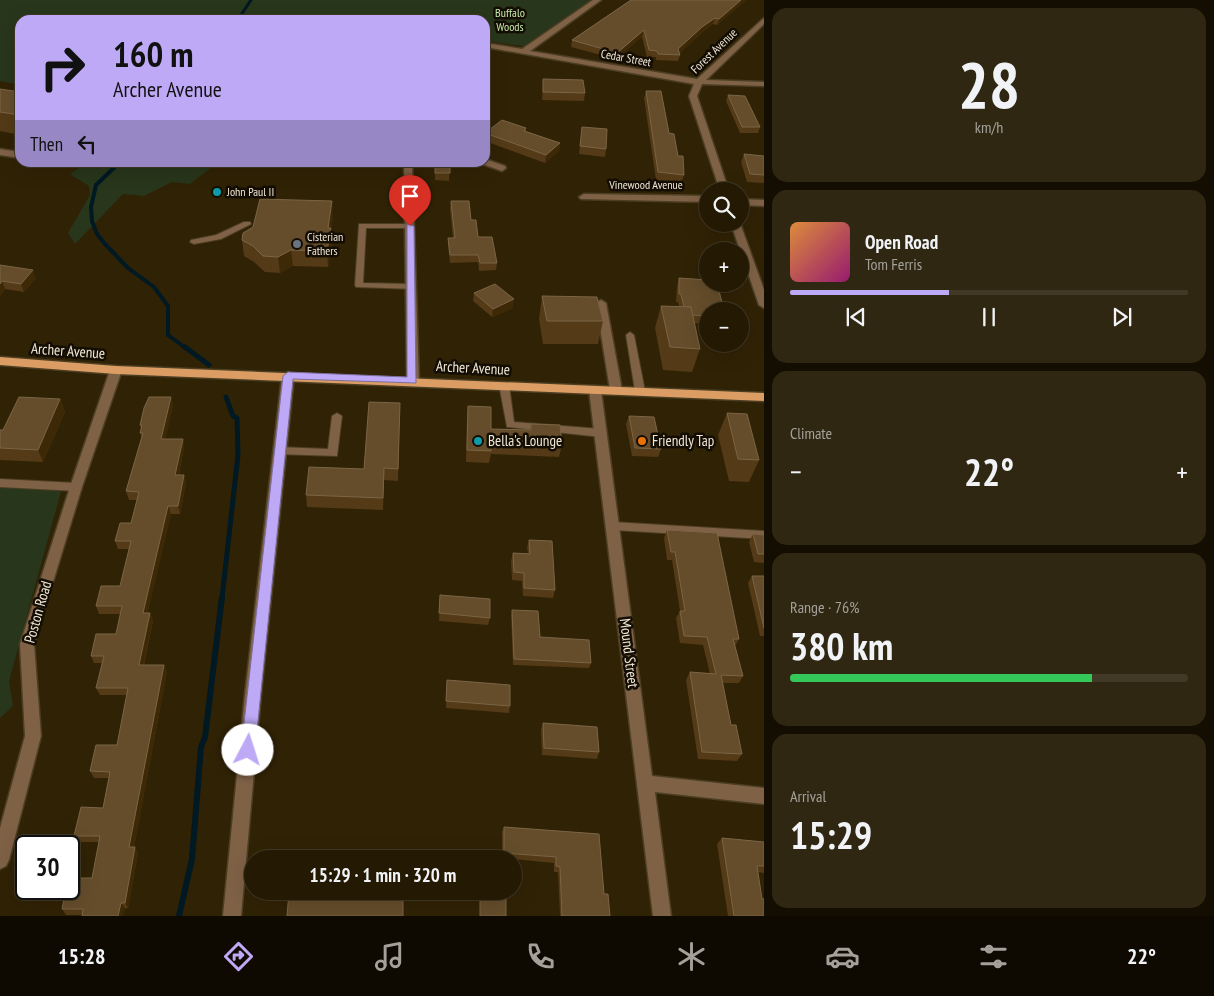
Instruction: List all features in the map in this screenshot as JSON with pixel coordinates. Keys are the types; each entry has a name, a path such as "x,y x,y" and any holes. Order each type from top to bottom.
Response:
{"main road":[{"name":"Archer Avenue","path":"0,361 116,370 764,397"}],"street":[{"path":"523,52 598,0"},
{"name":"Forest Avenue","path":"722,182 693,96 698,82 764,20"},
{"name":"Cedar Street","path":"490,46 698,82 764,84"},
{"path":"0,152 15,154"},
{"path":"490,164 502,168"},
{"path":"408,167 413,381"},
{"name":"Vinewood Avenue","path":"584,197 699,199"},
{"path":"749,202 764,203"},
{"path":"739,232 764,305"},
{"path":"601,303 616,390"},
{"name":"Poston Road","path":"0,860 33,736 27,644 76,487 116,370"},
{"path":"232,916 288,376"},
{"name":"Mound Street","path":"595,390 662,916"},
{"path":"645,783 764,796"}],"lane":[{"path":"194,242 218,237 247,224"},
{"path":"410,226 362,226 359,285 411,287"},
{"path":"630,335 640,391"},
{"path":"504,385 510,425 601,433"},
{"path":"279,451 333,453 337,416"},
{"path":"0,483 76,487"},
{"path":"613,526 764,535"}],"green space":[{"name":"Buffalo Woods","path":"0,0 591,0 524,46 490,42 490,15 15,15 15,84 0,81"},
{"path":"81,167 212,167 190,184 172,182 144,196 123,194 75,244 68,233 90,195 89,186 70,174"},
{"path":"0,487 62,488 9,681 13,706 0,718"}],"building":[{"path":"631,0 741,0 719,19 715,18 702,27 678,49 680,55 658,54 657,51 649,50 644,30 617,53 572,40"},
{"path":"543,79 583,80 585,93 543,92"},
{"path":"0,89 15,91 15,114 0,112"},
{"path":"646,91 661,91 669,133 674,134 678,156 683,156 684,175 658,172"},
{"path":"728,95 745,96 760,127 742,127"},
{"path":"502,120 526,128 524,131 560,143 546,155 490,135 490,129"},
{"path":"582,127 607,129 606,149 580,146"},
{"path":"744,154 764,156 764,175 750,174"},
{"path":"435,167 450,167 450,173 435,173"},
{"path":"260,199 332,201 328,228 331,228 327,251 291,250 278,257 263,256 253,246 242,240 243,233 253,227"},
{"path":"451,201 469,201 471,220 476,220 478,237 492,237 497,263 480,263 478,255 450,255 448,238 455,238"},
{"path":"0,265 33,270 21,284 2,281 0,284"},
{"path":"679,278 699,279 699,292 719,292 722,302 699,302 699,315 692,315 691,307 684,307 681,294 679,294"},
{"path":"495,284 514,299 493,309 474,293"},
{"path":"542,296 597,297 603,321 547,321"},
{"path":"661,306 691,307 699,349 670,347"},
{"path":"19,397 60,399 38,450 0,448 0,430 3,430"},
{"path":"149,397 171,397 161,439 183,439 175,475 184,475 178,506 168,506 143,613 150,613 139,665 164,665 129,847 135,847 125,903 121,903 118,916 82,916 83,909 62,909 64,900 80,900 80,878 92,878 100,836 74,835 81,807 103,808 110,772 90,771 96,745 117,745 128,688 96,688 104,656 91,656 96,634 116,634 122,606 96,606 101,586 120,586 131,541 115,541 120,523 131,523 139,492 126,491 143,433 140,433 142,425 140,425"},
{"path":"369,402 400,403 398,469 384,468 383,498 306,495 309,467 364,469"},
{"path":"468,406 491,407 491,429 531,430 531,424 560,425 562,445 491,442 491,451 467,450"},
{"path":"727,413 747,414 759,460 738,459"},
{"name":"Friendly Tap","path":"629,416 654,417 661,449 635,448"},
{"path":"667,530 717,533 739,639 733,639 743,676 721,675 731,725 736,725 742,754 702,752 690,672 716,674 707,637 684,636 680,611 685,611 675,552 671,552"},
{"path":"753,534 764,535 764,554 758,554"},
{"path":"529,540 552,541 555,590 524,588 524,573 514,572 513,553 530,554"},
{"path":"752,576 764,576 764,628"},
{"path":"440,595 490,599 490,618 439,613"},
{"path":"512,610 538,611 540,637 589,640 591,663 514,659"},
{"path":"447,680 510,685 510,706 446,701"},
{"path":"543,723 597,727 599,752 544,748"},
{"path":"504,827 599,834 604,894 608,894 610,916 562,916 560,867 556,866 556,857 522,854 522,850 504,850"},
{"path":"722,838 764,842 764,866 757,866 762,899 764,899 764,916 734,916"},
{"path":"288,900 403,900 403,916 287,916"},
{"path":"480,900 506,900 506,916 480,916"}],"waterway":[{"path":"241,15 251,0"},
{"path":"115,167 96,185 91,207 92,221 97,234 128,268 154,287 168,306 168,335 187,349"},
{"path":"185,347 209,365"},
{"path":"222,598 238,455 237,418 233,416 226,397"},
{"path":"179,916 192,859 201,747 205,737 222,597"}],"place":[{"name":"John Paul II","path":"217,192"},
{"name":"Cisterian Fathers","path":"297,244"},
{"name":"Bella's Lounge","path":"478,441"},
{"name":"Friendly Tap","path":"642,441"}],"route":[{"path":"248,750 288,376 413,381 410,226"}]}
